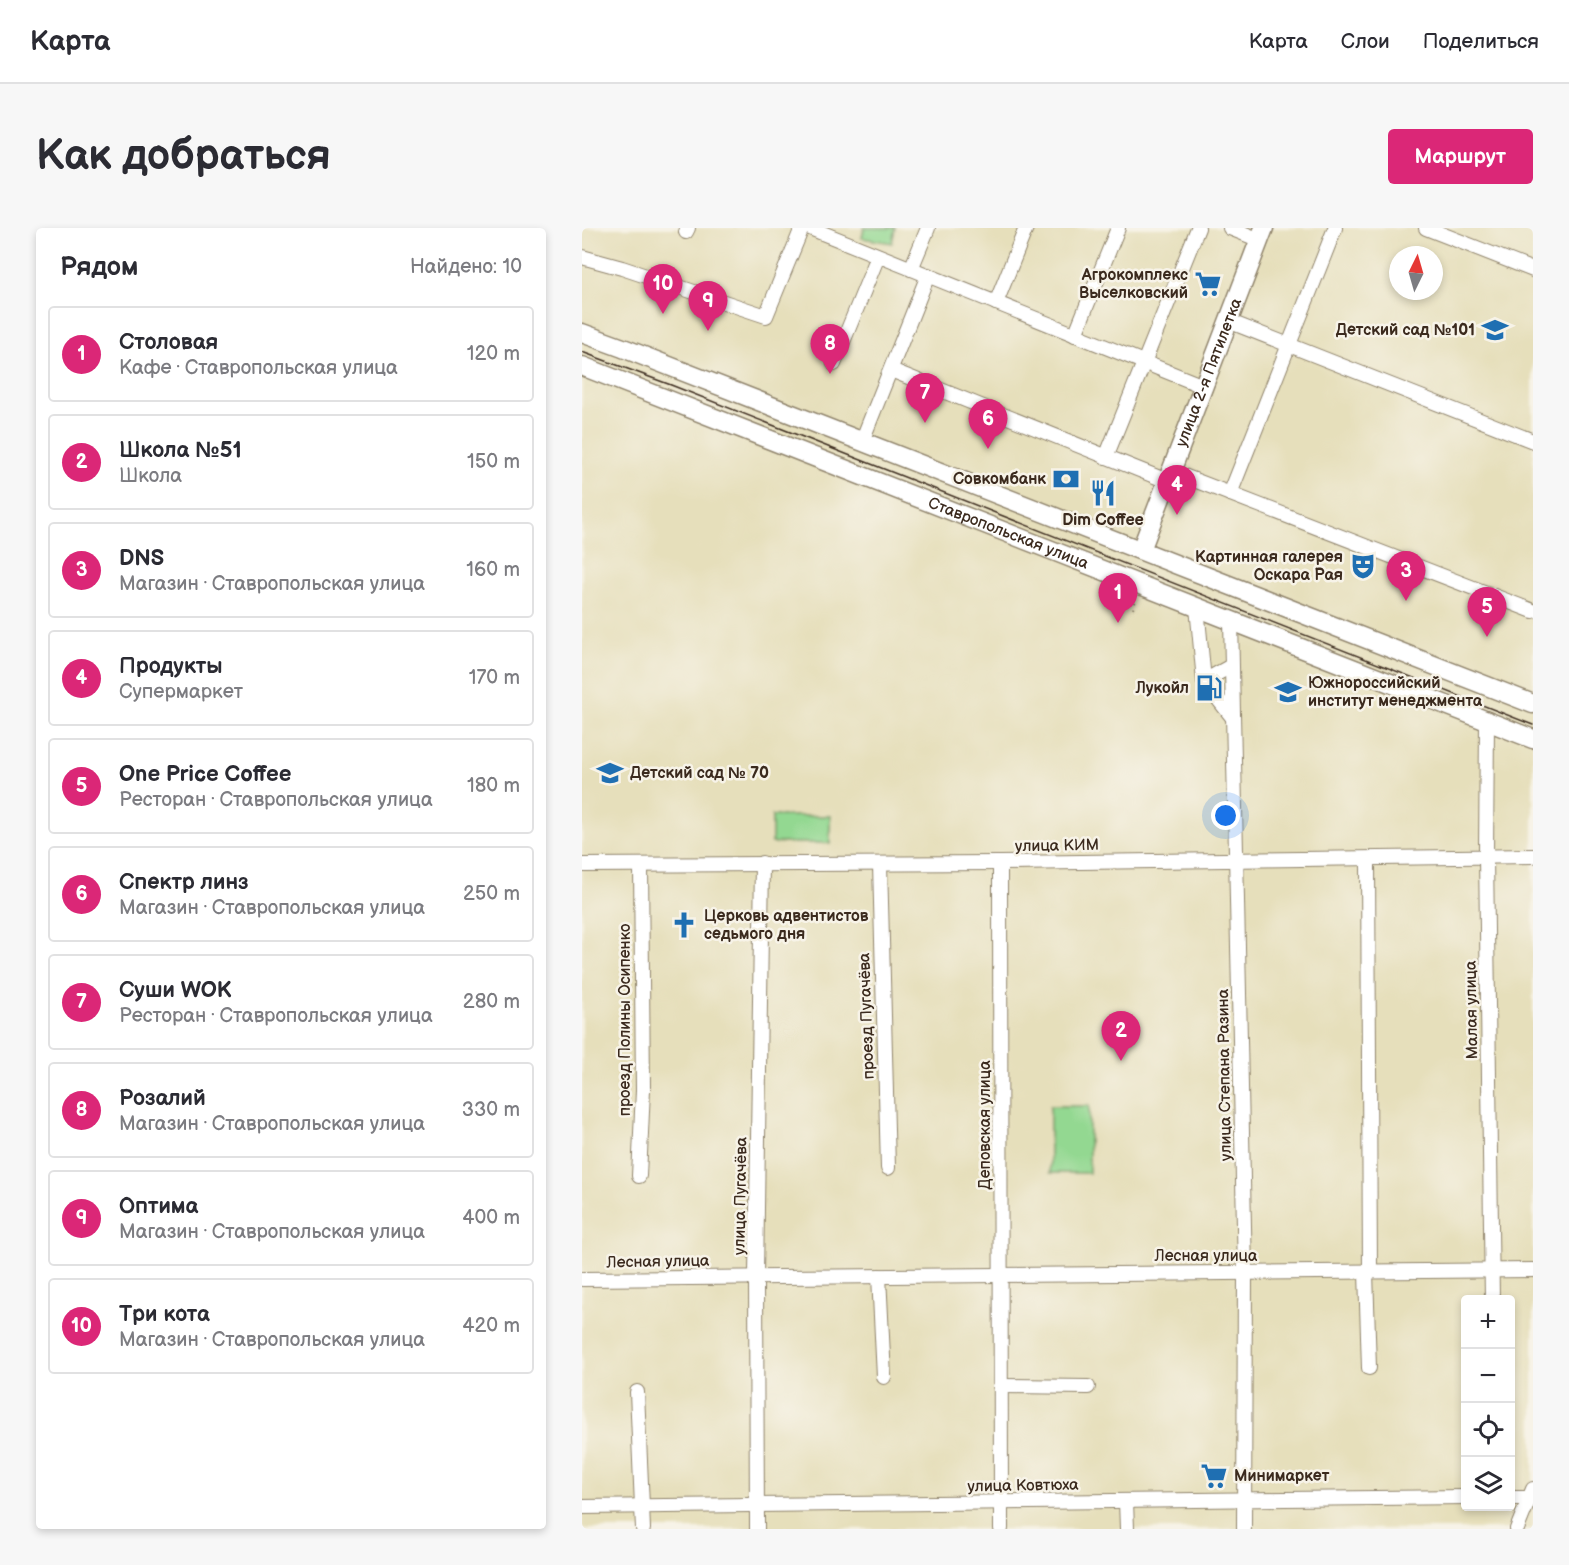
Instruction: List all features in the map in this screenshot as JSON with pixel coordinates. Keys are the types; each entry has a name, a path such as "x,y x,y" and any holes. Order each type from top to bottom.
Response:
{"main road":[{"name":"улица 2-я Пятилетка","path":"1141,550 1262,234"},
{"name":"Ставропольская улица","path":"582,333 1533,704"},
{"name":"Ставропольская улица","path":"582,366 1533,739"}],"street":[{"path":"582,257 766,316 802,228"},
{"path":"810,228 842,234 878,255 911,269 1203,386"},
{"path":"911,269 928,228"},
{"path":"996,303 1026,228"},
{"path":"1075,335 1118,228"},
{"path":"1106,457 1198,228"},
{"path":"1230,228 1262,234"},
{"path":"1230,494 1335,228"},
{"path":"1426,228 1533,270"},
{"path":"834,364 878,255"},
{"path":"862,441 928,275"},
{"path":"1228,321 1533,441"},
{"path":"891,370 1106,457 1230,494 1533,611"},
{"path":"1197,607 1204,681 1233,718"},
{"name":"улица Степана Разина","path":"1231,620 1245,1273 1244,1529"},
{"path":"1204,681 1232,666"},
{"name":"Малая улица","path":"1487,721 1486,856 1492,1295"},
{"name":"улица КИМ","path":"582,865 1237,861 1533,856"},
{"path":"1368,859 1368,1368"},
{"name":"улица Пугачёва","path":"757,1529 756,1277 762,863"},
{"name":"Деповская улица","path":"1000,863 1001,1529"},
{"name":"проезд Пугачёва","path":"880,864 888,1168"},
{"name":"проезд Полины Осипенко","path":"639,1176 643,1090 641,865"},
{"name":"Лесная улица","path":"582,1279 1533,1270"},
{"path":"879,1276 884,1377"},
{"path":"1000,1386 1088,1387"},
{"path":"637,1392 643,1529"},
{"path":"1515,1497 1531,1493"},
{"path":"1517,1529 1531,1493"},
{"name":"улица Ковтюха","path":"582,1507 1461,1497"},
{"path":"1126,1501 1127,1529"}],"green space":[{"path":"864,228 895,228 892,243 862,238"},
{"path":"772,816 830,816 830,843 772,843"},
{"path":"1050,1106 1089,1106 1089,1173 1050,1173"}],"tram line":[{"path":"582,352 1533,725"}],"place":[{"name":"Агрокомплекс Выселковский","path":"1208,284"},
{"name":"Три кота","path":"663,314"},
{"name":"Детский сад №101","path":"1495,330"},
{"name":"Оптима","path":"708,331"},
{"name":"Розалий","path":"830,374"},
{"name":"Суши WOK","path":"925,423"},
{"name":"Спектр линз","path":"988,449"},
{"name":"Совкомбанк","path":"1066,479"},
{"name":"Dim Coffee","path":"1103,493"},
{"name":"Продукты","path":"1177,515"},
{"name":"Картинная галерея Оскара Рая","path":"1363,566"},
{"name":"DNS","path":"1406,601"},
{"name":"Столовая","path":"1118,623"},
{"name":"One Price Coffee","path":"1487,637"},
{"name":"Лукойл","path":"1209,688"},
{"name":"Южнороссийский институт менеджмента","path":"1288,692"},
{"name":"Детский сад № 70","path":"610,773"},
{"name":"Церковь адвентистов седьмого дня","path":"684,925"},
{"name":"Школа №51","path":"1121,1061"},
{"name":"Минимаркет","path":"1214,1476"}]}
